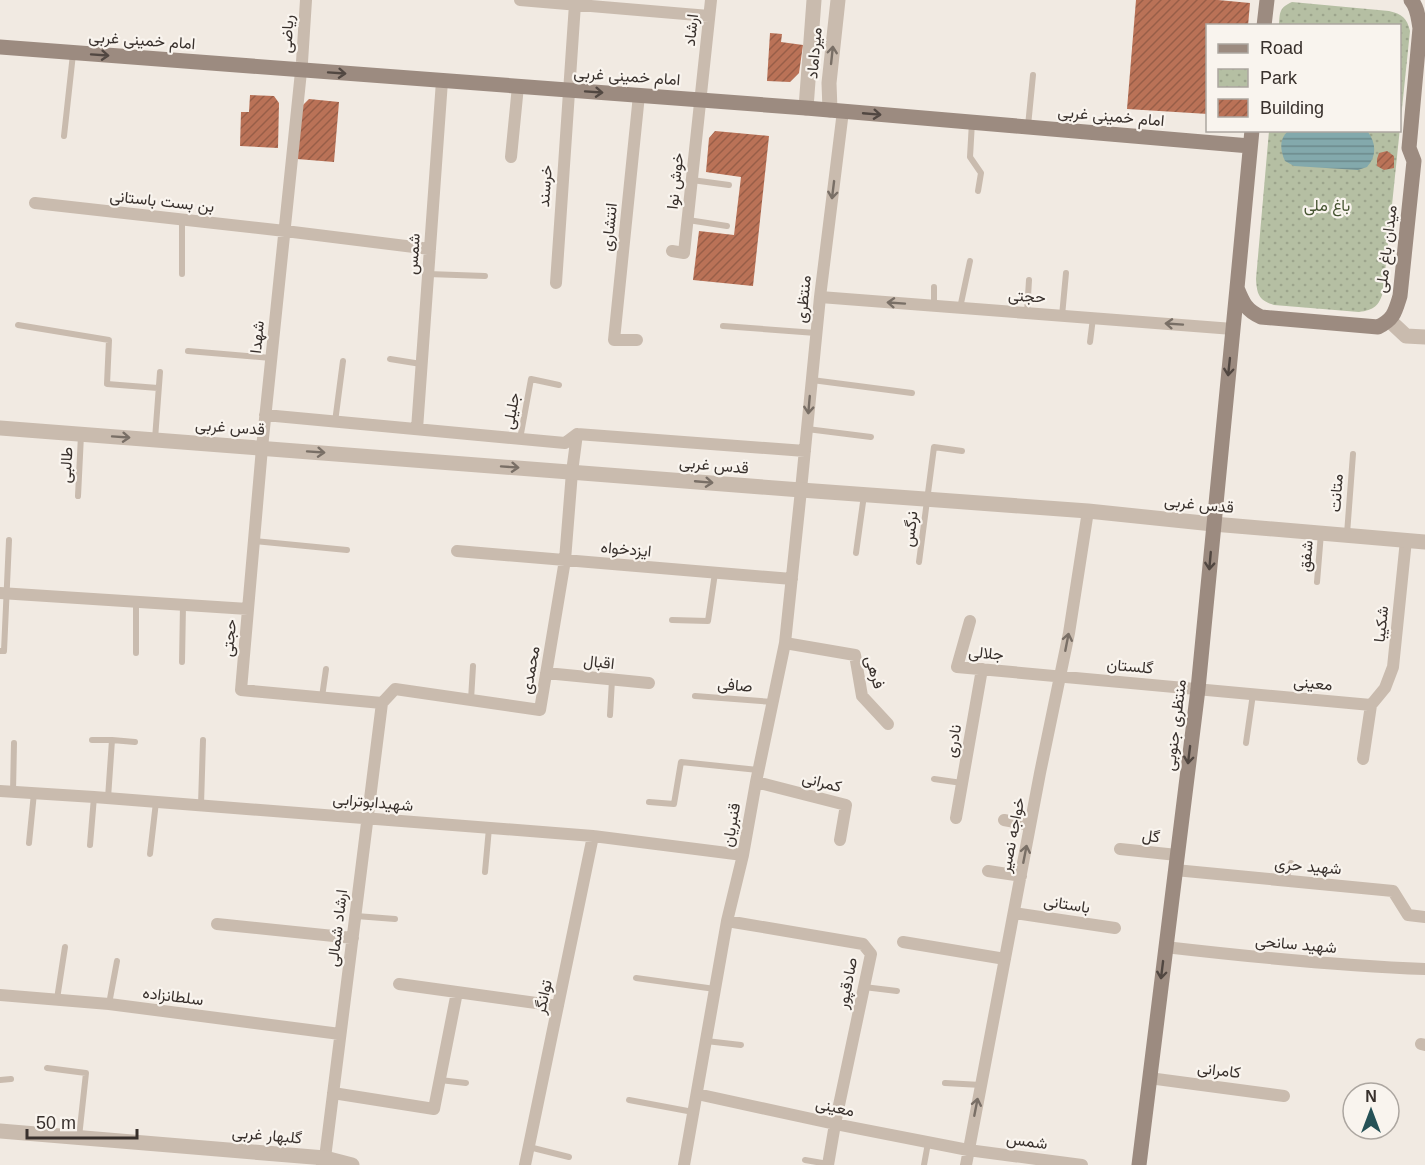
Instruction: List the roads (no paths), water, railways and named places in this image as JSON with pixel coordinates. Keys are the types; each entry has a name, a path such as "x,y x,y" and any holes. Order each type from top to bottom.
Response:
{"main road":[{"path":"1264,24 1267,0"},
{"name":"میدان باغ ملی","path":"1390,321 1396,311 1400,296 1419,159 1409,148 1420,28 1417,12 1411,0"},
{"name":"امام خمینی غربی","path":"0,47 806,108 1250,146"},
{"path":"1252,132 1237,288 1243,303 1251,312 1261,317 1378,327 1390,321"},
{"name":"منتظری جنوبی","path":"1139,1165 1198,689 1237,288"}],"street":[{"name":"ریاضی","path":"301,70 306,0"},
{"path":"519,0 709,16"},
{"name":"ارشاد","path":"700,100 711,0"},
{"name":"میرداماد","path":"806,108 814,0"},
{"name":"میرداماد","path":"836,111 829,83 838,0"},
{"name":"خرسند","path":"556,283 575,4"},
{"name":"شهدا","path":"262,448 301,70"},
{"name":"شمس","path":"417,429 442,81"},
{"path":"511,157 518,86"},
{"name":"انتشاری","path":"637,340 614,340 639,96"},
{"name":"خوش نوا","path":"672,251 684,253 700,100"},
{"name":"منتظری","path":"801,490 836,111"},
{"name":"بن بست باستانی","path":"35,203 285,231"},
{"path":"285,231 430,249"},
{"name":"حجتی","path":"820,297 1233,329"},
{"path":"1390,321 1406,336 1425,337"},
{"path":"265,415 565,443 577,434 805,451"},
{"name":"قدس غربی","path":"0,428 1088,511 1425,542"},
{"name":"محمدی","path":"382,703 396,688 540,710 565,560 577,434"},
{"name":"حجتی","path":"262,448 241,690 382,703"},
{"name":"قنبریان","path":"684,1165 727,921 785,643 801,490"},
{"name":"خواجه نصیر","path":"966,1165 1060,676 1088,511"},
{"name":"شکیبا","path":"1371,705 1385,688 1394,667 1406,540"},
{"name":"ایزدخواه","path":"457,551 792,579"},
{"path":"3,593 248,609"},
{"name":"جلالی","path":"970,621 957,667 1060,676"},
{"name":"فرهی","path":"785,643 855,656 862,696 888,724"},
{"name":"نادری","path":"956,818 982,669"},
{"name":"اقبال","path":"546,673 650,683"},
{"name":"گلستان","path":"1060,676 1198,689"},
{"name":"معینی","path":"1198,689 1371,705"},
{"name":"ارشاد شمالی","path":"323,1162 382,703"},
{"path":"1363,759 1371,705"},
{"name":"کمرانی","path":"757,776 846,805 840,840"},
{"name":"شهیدابوترابی","path":"0,791 489,828 593,837 742,855"},
{"path":"1005,820 1030,825"},
{"name":"توانگر","path":"525,1165 593,837"},
{"name":"گل","path":"1120,849 1176,863"},
{"name":"شهید حری","path":"1176,863 1286,881 1393,891 1408,915 1425,917"},
{"path":"988,871 1021,876"},
{"name":"باستانی","path":"1014,913 1115,928"},
{"name":"صادقپور","path":"727,921 863,944 871,954 828,1165"},
{"path":"217,924 353,938"},
{"path":"903,942 1005,959"},
{"name":"شهید سانحی","path":"1165,947 1245,957 1425,969"},
{"path":"399,984 558,1006"},
{"path":"333,1093 434,1109 458,992"},
{"name":"سلطانزاده","path":"0,995 109,1004 340,1034"},
{"name":"کامرانی","path":"1149,1078 1284,1096"},
{"name":"معینی","path":"696,1094 968,1150"},
{"name":"گلبهار غربی","path":"0,1131 352,1165"},
{"name":"شمس","path":"968,1150 1082,1165"}],"lane":[{"path":"64,136 73,53"},
{"path":"1028,126 1033,75"},
{"path":"972,122 970,157 981,173 978,191"},
{"path":"692,180 729,185"},
{"path":"182,219 182,274"},
{"path":"687,219 727,226"},
{"path":"960,308 970,261"},
{"path":"1062,316 1066,273"},
{"path":"428,274 485,276"},
{"path":"1027,313 1029,280"},
{"path":"934,287 934,306"},
{"path":"1090,342 1093,318"},
{"path":"18,325 109,340 107,384 158,388"},
{"path":"723,326 816,333"},
{"path":"188,351 271,358"},
{"path":"390,359 422,364"},
{"path":"335,422 343,361"},
{"path":"154,440 160,372"},
{"name":"جلیلی","path":"520,439 531,379 559,385"},
{"path":"812,380 912,393"},
{"path":"807,429 871,437"},
{"name":"طالبی","path":"78,496 81,434"},
{"name":"نرگس","path":"919,562 934,447 962,451"},
{"name":"متانت","path":"1347,535 1353,454"},
{"path":"856,553 864,495"},
{"name":"شفق","path":"1317,582 1321,532"},
{"path":"0,651 4,651 3,593 9,540"},
{"path":"254,541 347,550"},
{"path":"672,620 708,621 715,573"},
{"path":"136,602 136,653"},
{"path":"182,662 183,605"},
{"path":"471,700 473,666"},
{"path":"322,697 326,669"},
{"path":"610,715 612,680"},
{"path":"1246,743 1253,694"},
{"name":"صافی","path":"695,696 773,702"},
{"path":"92,740 135,742"},
{"path":"108,798 112,740"},
{"path":"201,805 203,740"},
{"path":"13,792 14,743"},
{"path":"650,802 674,804 681,762 757,776"},
{"path":"934,779 962,784"},
{"path":"29,843 34,793"},
{"path":"90,845 94,797"},
{"path":"150,854 156,802"},
{"path":"485,872 489,828"},
{"path":"1286,881 1291,863"},
{"path":"356,916 395,919"},
{"path":"57,1000 65,947"},
{"path":"109,1004 117,961"},
{"path":"636,978 715,989"},
{"path":"864,987 897,991"},
{"path":"706,1041 741,1045"},
{"path":"47,1068 86,1073 78,1137"},
{"path":"0,1080 11,1079"},
{"path":"440,1080 466,1083"},
{"path":"945,1083 981,1085"},
{"path":"629,1100 693,1112"},
{"path":"924,1165 928,1142"},
{"path":"529,1147 569,1157"},
{"path":"805,1160 828,1165"}],"water":[{"path":"1287,132 1368,132 1373,141 1374,154 1367,167 1358,170 1294,166 1285,161 1281,149 1283,138"}],"park label":[{"name":"باغ ملی","path":"1327,205"}]}
